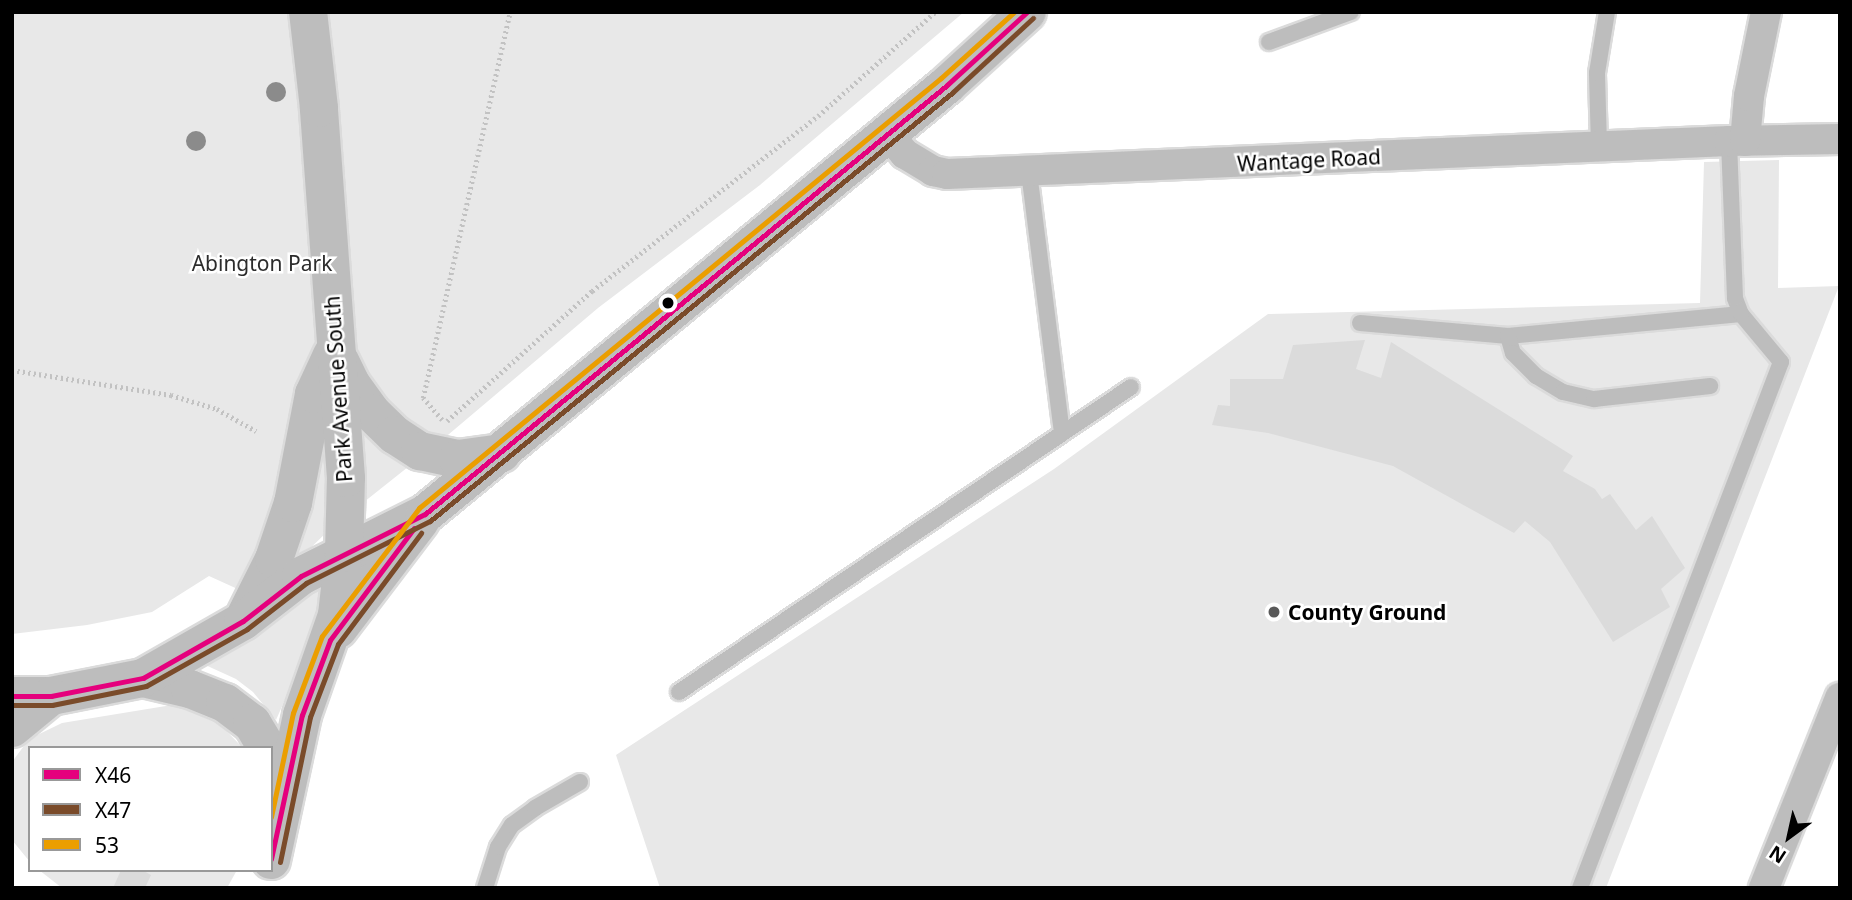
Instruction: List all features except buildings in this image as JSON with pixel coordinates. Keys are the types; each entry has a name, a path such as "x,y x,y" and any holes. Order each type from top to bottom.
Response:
{"main road":[{"name":"Park Avenue South","path":"308,12 319,108 346,478 344,553 337,615 330,639"},
{"path":"12,696 51,696 143,678 243,621 301,576 425,514 888,134 1027,12"},
{"path":"335,350 351,384 372,412 395,435 420,450 458,459 502,453"},
{"path":"243,621 274,559 293,503 314,394 335,350"},
{"path":"273,846 302,715 330,639 425,514"},
{"path":"143,678 190,689 225,703 252,723 266,746"},
{"path":"12,728 51,696"},
{"path":"273,765 282,799"}],"street":[{"path":"1737,141 1766,12"},
{"name":"Wantage Road","path":"888,134 905,154 933,171 947,174 1599,146 1840,139"},
{"path":"1764,888 1840,698"}],"lane":[{"path":"1269,41 1351,12"},
{"path":"1599,146 1597,73 1607,12"},
{"path":"1580,888 1781,362 1741,314 1735,298 1737,141"},
{"path":"1030,172 1062,433"},
{"path":"1360,323 1508,336 1741,314"},
{"path":"1508,336 1513,353 1536,376 1563,392 1594,399 1710,386"},
{"path":"679,692 1131,387"},
{"path":"485,888 498,847 512,825 580,782"}],"path":[{"path":"510,12 422,398 445,423 592,291 818,116 935,12"},
{"path":"12,370 171,395 216,409 256,431"}],"green space":[{"name":"Abington Park","path":"12,12 964,12 760,185 598,308 442,440 330,529 296,562 242,591 209,576 152,612 87,625 12,634"},
{"name":"County Ground","path":"1779,160 1778,288 1839,286 1606,888 660,888 616,755 1054,469 1268,314 1700,303 1704,162"},
{"path":"320,588 320,609 299,668 276,720 253,692 236,679 201,663"},
{"path":"178,704 212,716 241,746 28,746 28,860 12,840 12,762 29,739 62,723"},
{"path":"42,872 236,872 227,888 62,888"}],"transit line":[{"name":"53","path":"273,808 293,713 322,636 419,508 941,78 1014,12"},
{"name":"X46","path":"12,696 51,696 143,678 243,621 301,576 425,514 947,85 1027,12"},
{"name":"X47","path":"12,705 52,705 146,686 247,629 306,583 430,521 953,92 1033,18"},
{"name":"X46","path":"273,850 302,715 330,640 414,528"},
{"name":"X47","path":"280,862 310,717 338,644 421,533"}],"place":[{"name":"County Ground","path":"1274,612"}]}
